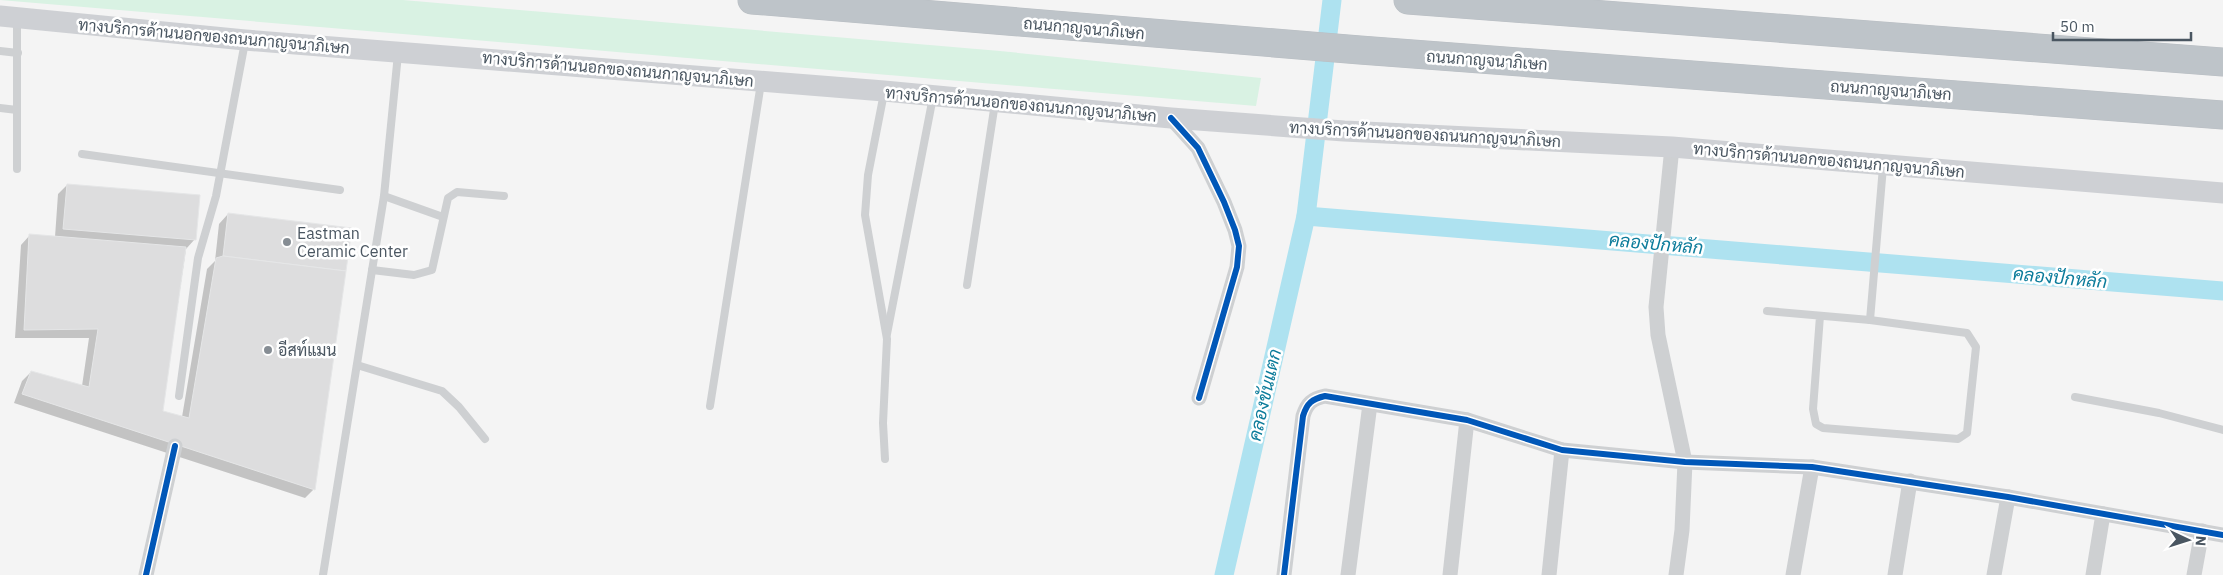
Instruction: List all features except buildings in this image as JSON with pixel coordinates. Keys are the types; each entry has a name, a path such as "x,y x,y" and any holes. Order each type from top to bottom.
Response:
{"highway":[{"name":"ถนนกาญจนาภิเษก","path":"752,0 1360,50 2223,115"},
{"path":"1408,0 2223,62"}],"main road":[{"name":"ทางบริการด้านนอกของถนนกาญจนาภิเษก","path":"9,17 245,40 884,91 1172,118 1236,121 1344,131 1672,147 2223,193"}],"street":[{"path":"1172,118 1198,148 1236,230 1239,246 1237,267 1199,398"},
{"path":"1672,147 1663,220 1656,307 1658,336 1685,462 1682,530 1676,575"},
{"path":"1284,575 1303,416 1306,406 1314,399 1325,396 1467,420 1562,450 1685,462 1812,467 2008,497 2223,535"},
{"path":"1348,575 1370,404"},
{"path":"1450,575 1467,420"},
{"path":"146,575 175,446"},
{"path":"1549,575 1562,450"},
{"path":"1793,575 1812,467"},
{"path":"1895,575 1910,481"},
{"path":"1994,575 2008,497"},
{"path":"2093,575 2103,514"},
{"path":"2194,575 2202,531"}],"lane":[{"path":"9,17 18,53 17,169"},
{"path":"180,396 198,258 216,196 245,40"},
{"path":"0,52 18,53"},
{"path":"323,575 384,196 398,52"},
{"path":"710,406 761,81"},
{"path":"884,91 868,176 865,216 886,339"},
{"path":"885,460 883,423 886,339 933,96"},
{"path":"967,285 995,101"},
{"path":"0,108 17,110"},
{"path":"82,154 340,190"},
{"path":"1870,320 1876,233 1884,164"},
{"path":"372,270 414,275 432,270 448,198 457,192 504,196"},
{"path":"384,196 443,217"},
{"path":"1767,311 1870,320 1956,330 1967,333 1972,337 1976,347 1969,427 1964,437 1958,439 1823,428 1816,424 1813,419 1813,409 1820,316"},
{"path":"357,365 442,391 460,407 485,439"},
{"path":"2075,397 2159,413 2223,430"}],"green space":[{"path":"0,0 403,0 1000,51 1261,78 1256,106"}],"waterway":[{"name":"คลองขันแตก","path":"1224,575 1306,216 1332,0"},
{"name":"คลองปักหลัก","path":"1306,216 2223,291"}],"cycle path":[{"path":"1171,118 1198,148 1224,202 1239,246 1237,267 1199,398"},
{"path":"1284,575 1303,416 1311,402 1325,396 1467,420 1562,450 1685,462 1812,467 2008,497 2223,535"},
{"path":"146,575 175,446"}],"place":[{"name":"Eastman Ceramic Center","path":"287,242"},
{"name":"อีสท์แมน","path":"268,350"}]}
